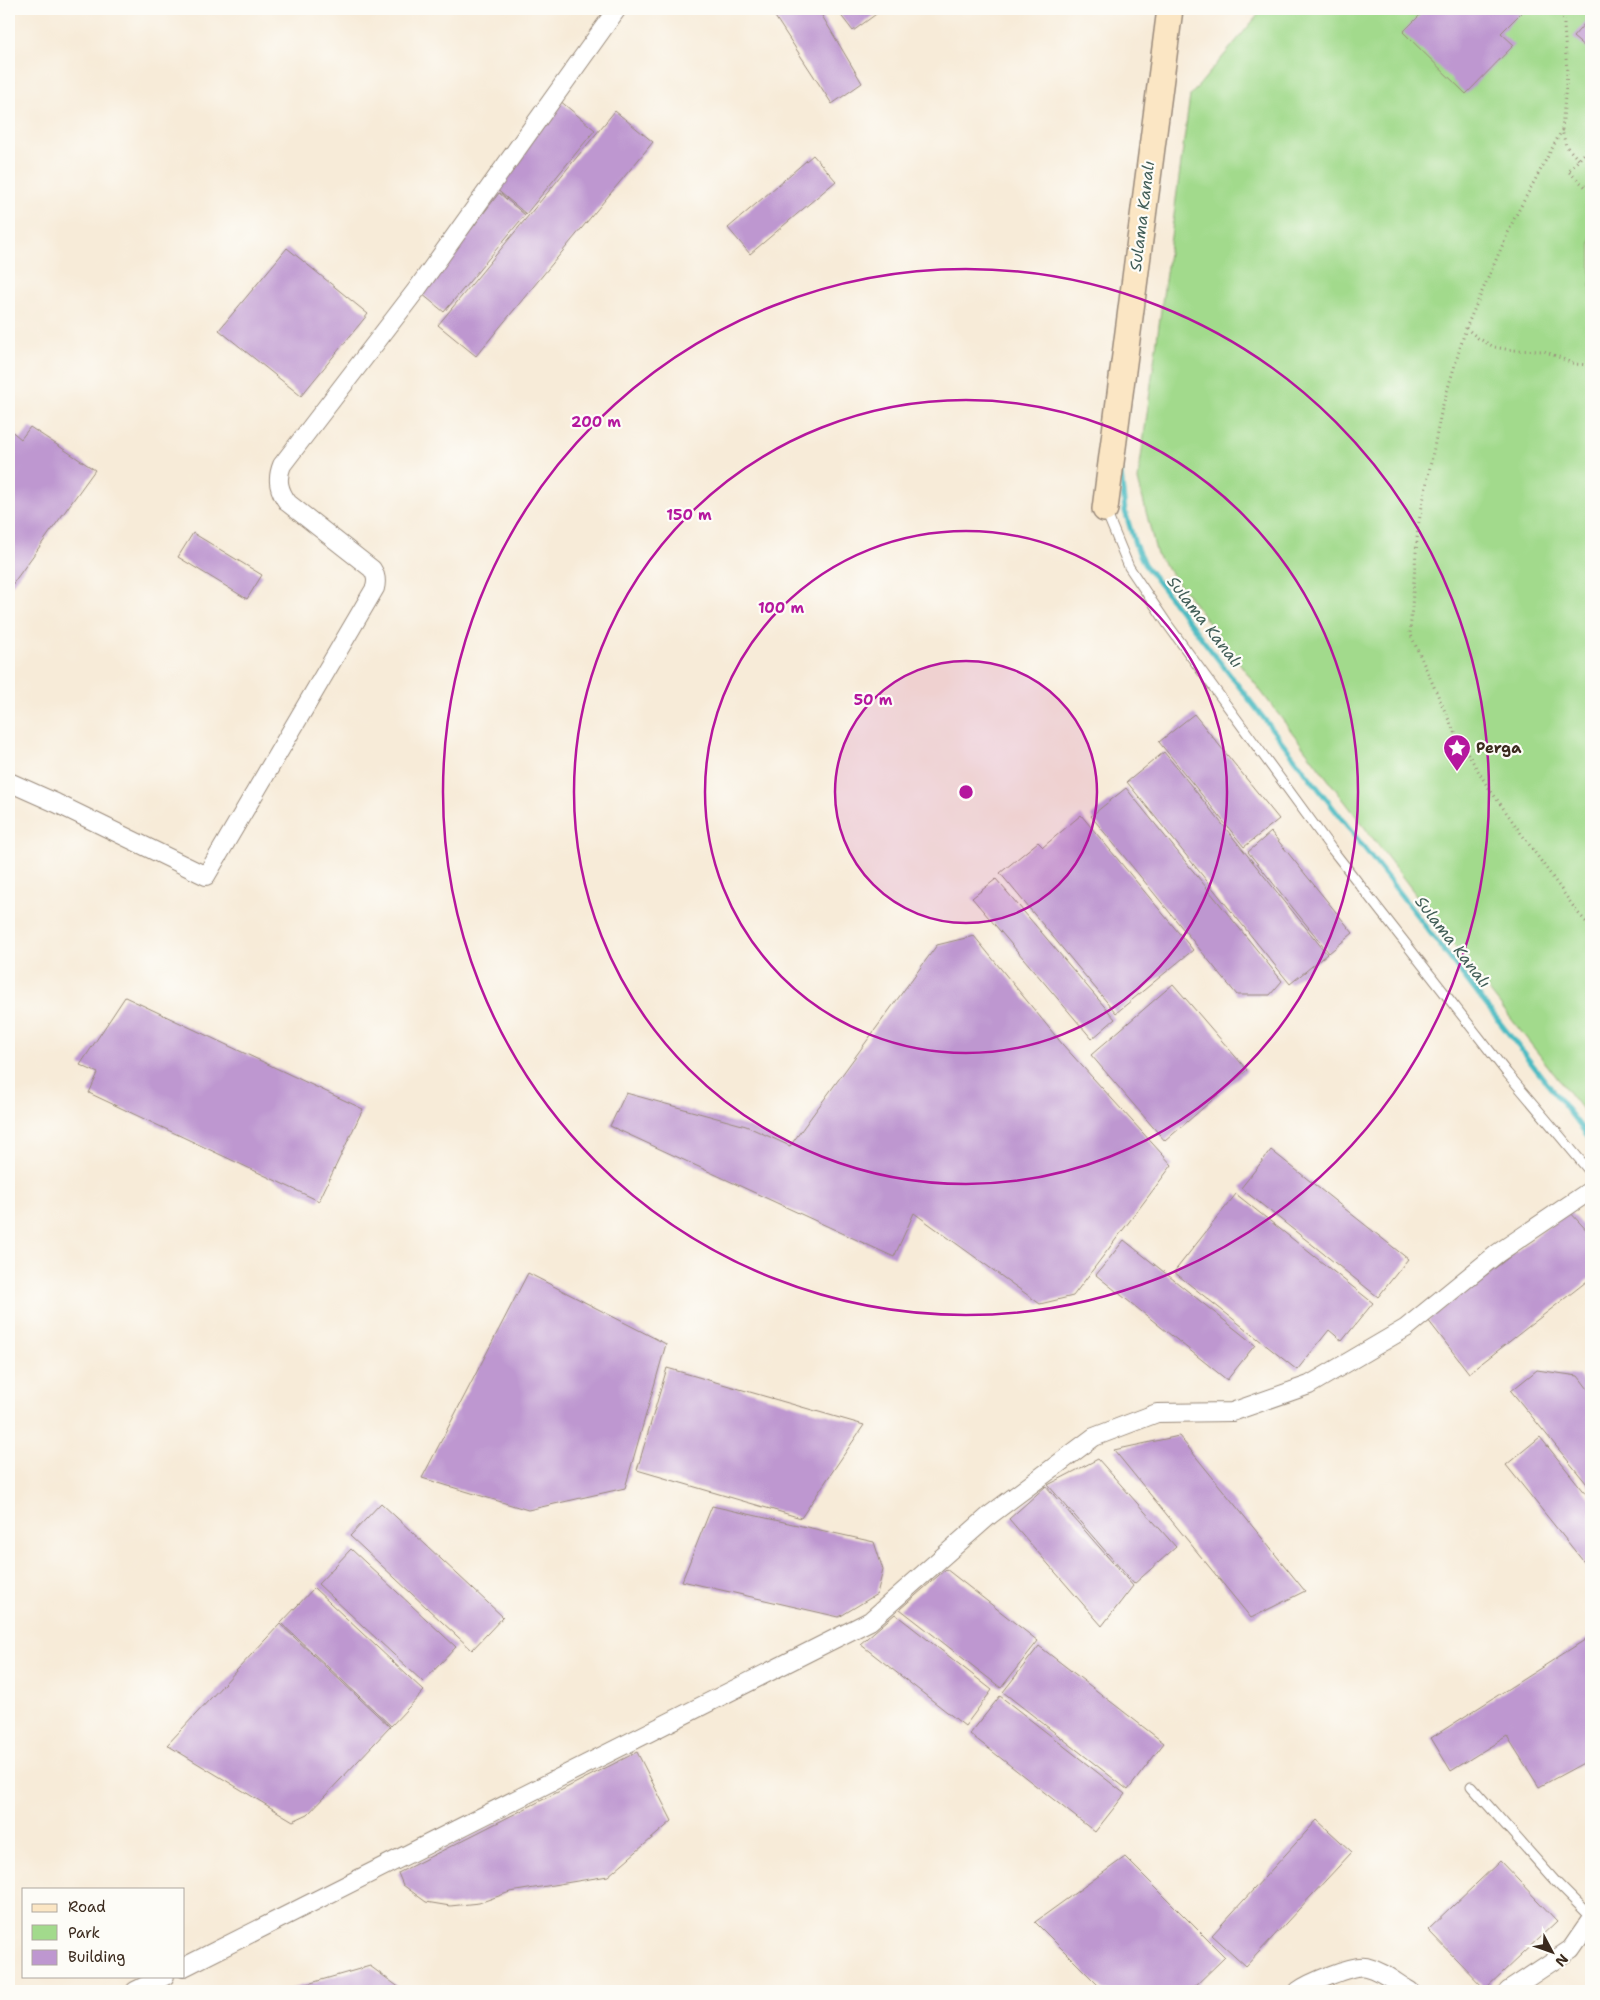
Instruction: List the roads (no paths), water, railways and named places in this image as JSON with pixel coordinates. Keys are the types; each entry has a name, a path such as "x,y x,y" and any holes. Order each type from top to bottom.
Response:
{"street":[{"path":"9,782 206,876 375,588 376,577 372,568 288,503 279,488 279,473 282,465 417,289 617,9"},
{"path":"1105,509 1170,9"},
{"path":"185,1966 870,1621 990,1515 1094,1437 1157,1413 1232,1412 1309,1385 1406,1328 1498,1252 1591,1190"},
{"path":"1508,1991 1570,1949 1591,1918"},
{"path":"1298,1991 1334,1973 1365,1966 1386,1975 1410,1991"},
{"path":"135,1991 161,1978"}],"lane":[{"path":"1105,509 1128,567 1168,625 1320,832 1507,1073 1591,1173"},
{"path":"1471,1786 1556,1882 1591,1918"}],"waterway":[{"name":"Sulama Kanalı","path":"1121,472 1125,511 1135,544 1144,564 1591,1140"}],"place":[{"name":"Perga","path":"1457,772"}]}
